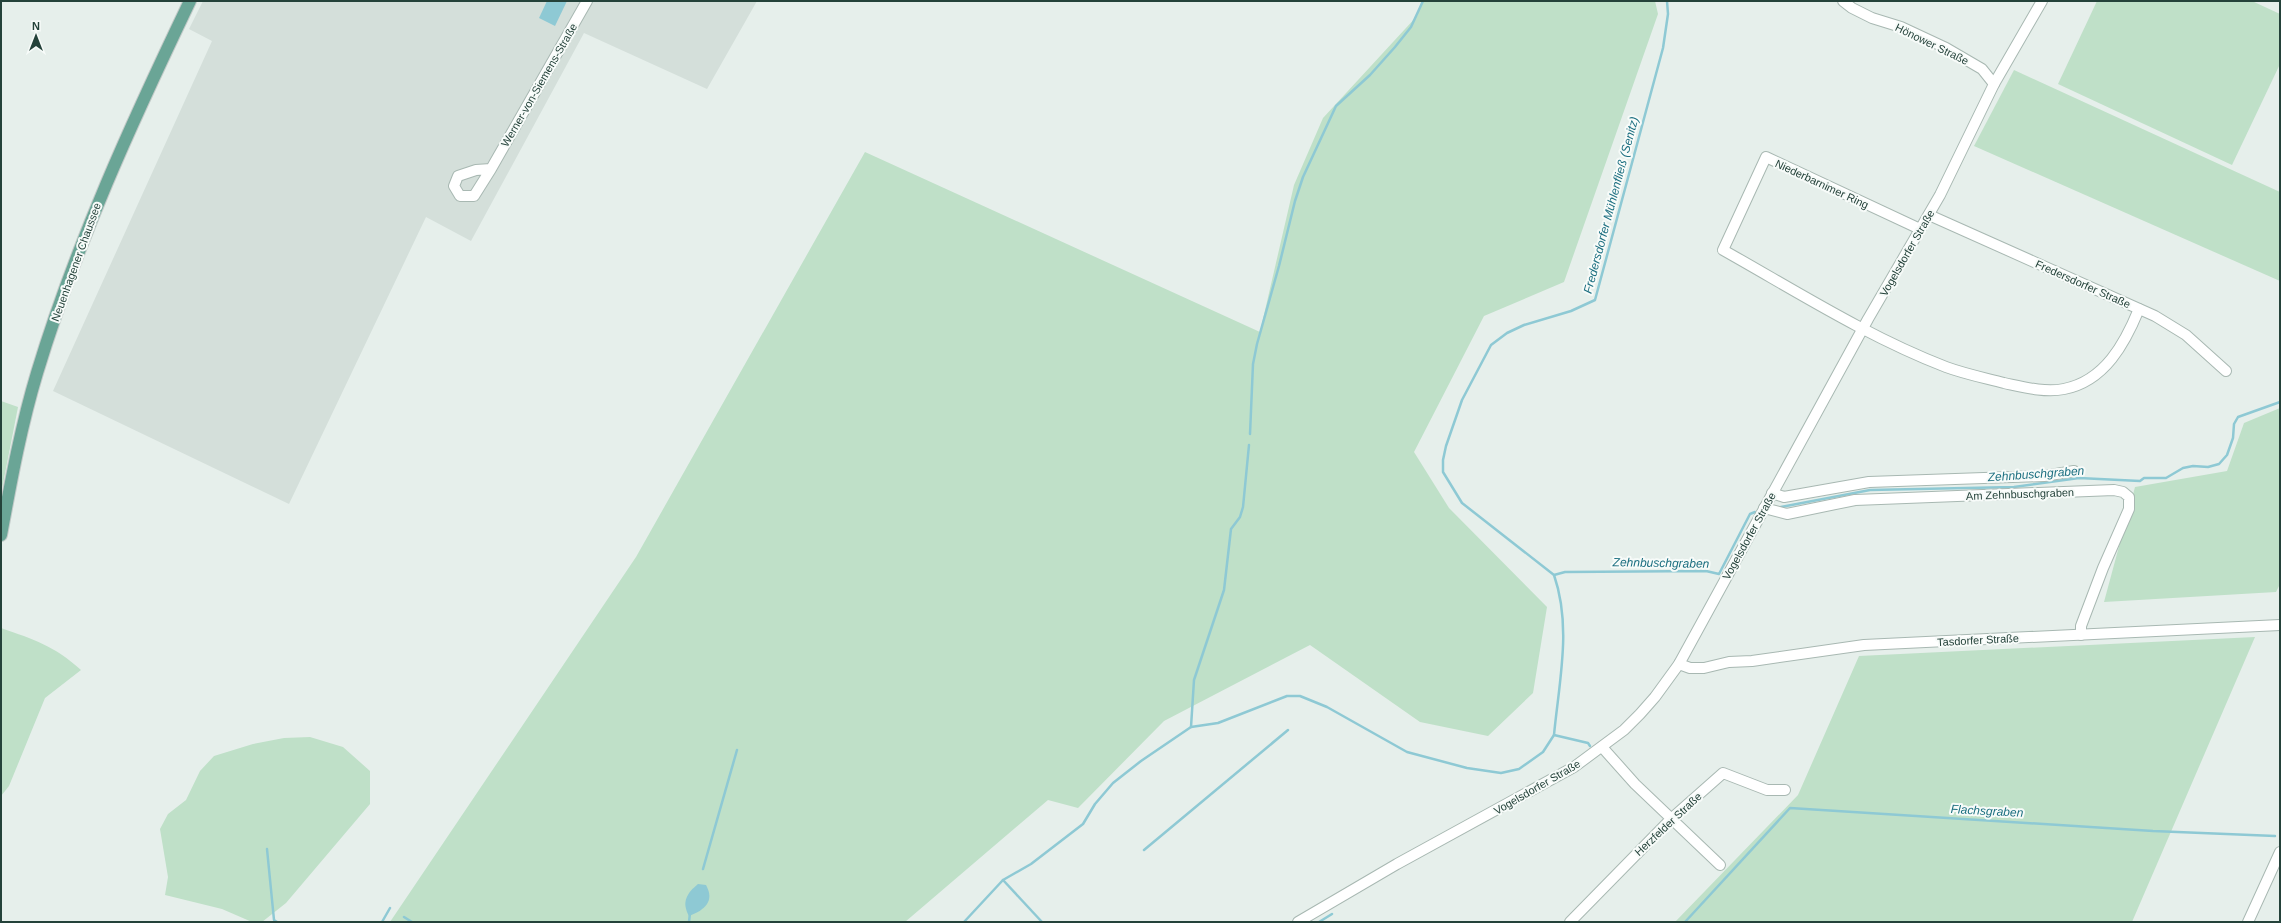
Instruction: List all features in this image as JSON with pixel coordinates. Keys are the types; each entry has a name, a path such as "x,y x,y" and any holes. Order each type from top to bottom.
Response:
{"main road":[{"name":"Neuenhagener Chaussee","path":"1,535 22,430 37,373 86,232 118,154 190,1"}],"street":[{"name":"Werner-von-Siemens-Straße","path":"491,169 587,1"},
{"name":"Hönower Straße","path":"1843,1 1852,8 1872,18 1901,27 1946,48 1982,69 1994,84"},
{"name":"Vogelsdorfer Straße","path":"1298,922 1397,864 1555,778 1602,747 1640,714 1655,697 1679,664 1772,493 1929,215 1994,84 2042,1"},
{"name":"Niederbarnimer Ring","path":"1864,328 1724,250 1749,191 1766,158 1920,230"},
{"name":"Fredersdorfer Straße","path":"1929,215 2139,309 2186,335 2226,371"},
{"path":"1864,328 1920,355 1968,374 2031,389 2064,390 2083,382 2111,361 2126,339 2139,309"},
{"name":"Am Zehnbuschgraben","path":"1772,493 1784,497 1868,482 2036,476 2074,472"},
{"name":"Am Zehnbuschgraben","path":"1764,508 1787,514 1855,500 2114,490 2123,492 2129,497 2129,509 2103,568 2081,626 2081,635"},
{"name":"Tasdorfer Straße","path":"1679,664 1690,668 1704,668 1729,662 1752,661 1864,645 2081,635 2222,626 2280,625"},
{"path":"1602,747 1671,820 1720,865"},
{"name":"Herzfelder Straße","path":"1570,922 1671,820 1723,774 1767,790 1785,790"},
{"path":"2248,922 2280,852"}],"shaded area":[{"path":"203,1 757,1 707,89 584,33 471,241 426,217 289,504 53,391 212,41 189,29"}],"green space":[{"path":"1422,1 1655,1 1658,14 1564,282 1484,316 1414,452 1449,508 1547,607 1533,693 1488,736 1420,722 1310,645 1164,721 1078,808 1048,800 905,922 390,922 636,557 865,152 1260,332 1294,185 1323,118 1417,16"},
{"path":"2097,1 2252,1 2280,14 2280,64 2232,165 2058,84"},
{"path":"2014,70 2280,192 2280,281 1974,146"},
{"path":"1,401 18,407 1,494"},
{"path":"2280,408 2280,584 2276,592 2104,602 2135,487 2227,471 2244,423"},
{"path":"1,628 43,644 81,670 45,698 9,786 1,796"},
{"path":"2255,637 2132,922 1675,922 1798,795 1859,656"},
{"path":"310,737 343,747 370,771 370,804 286,903 262,922 252,922 222,909 165,895 168,877 160,829 168,814 186,800 200,771 214,756 253,744 284,738"}],"water":[{"path":"547,1 567,1 555,26 539,18"},
{"path":"698,884 706,885 709,891 709,900 704,908 689,916 685,906 686,898"}],"waterway":[{"path":"1250,434 1253,364 1257,344 1279,266 1295,201 1303,177 1336,106 1370,75 1395,47 1411,27 1423,1"},
{"name":"Fredersdorfer Mühlenfließ (Senitz)","path":"964,922 1003,880 1031,864 1083,824 1095,804 1113,783 1141,761 1191,727 1218,723 1287,696 1300,696 1327,707 1407,752 1467,768 1501,773 1519,769 1543,752 1554,735 1563,655 1562,614 1554,575 1462,503 1443,472 1443,460 1446,446 1462,400 1491,345 1507,333 1524,325 1571,311 1595,300 1663,48 1668,14 1667,1"},
{"name":"Zehnbuschgraben","path":"1781,507 1870,490 2014,487 2079,478 2140,481 2144,478 2166,478 2183,468 2193,466 2208,467 2219,464 2227,455 2233,438 2234,424 2238,417 2280,402"},
{"path":"1191,727 1194,680 1224,590 1231,529 1240,517 1243,507 1249,445"},
{"name":"Zehnbuschgraben","path":"1554,575 1565,572 1706,571 1719,574 1750,514 1755,512"},
{"path":"1144,850 1288,730"},
{"name":"Flachsgraben","path":"1554,735 1588,743 1590,746"},
{"path":"703,869 737,750"},
{"name":"Flachsgraben","path":"1685,922 1790,808 2153,831 2275,836"},
{"path":"267,849 274,920 277,922"},
{"path":"1003,880 1042,922"},
{"path":"382,922 390,908"},
{"path":"689,922 690,913"},
{"path":"1319,922 1332,914"},
{"path":"404,917 412,922"}]}
